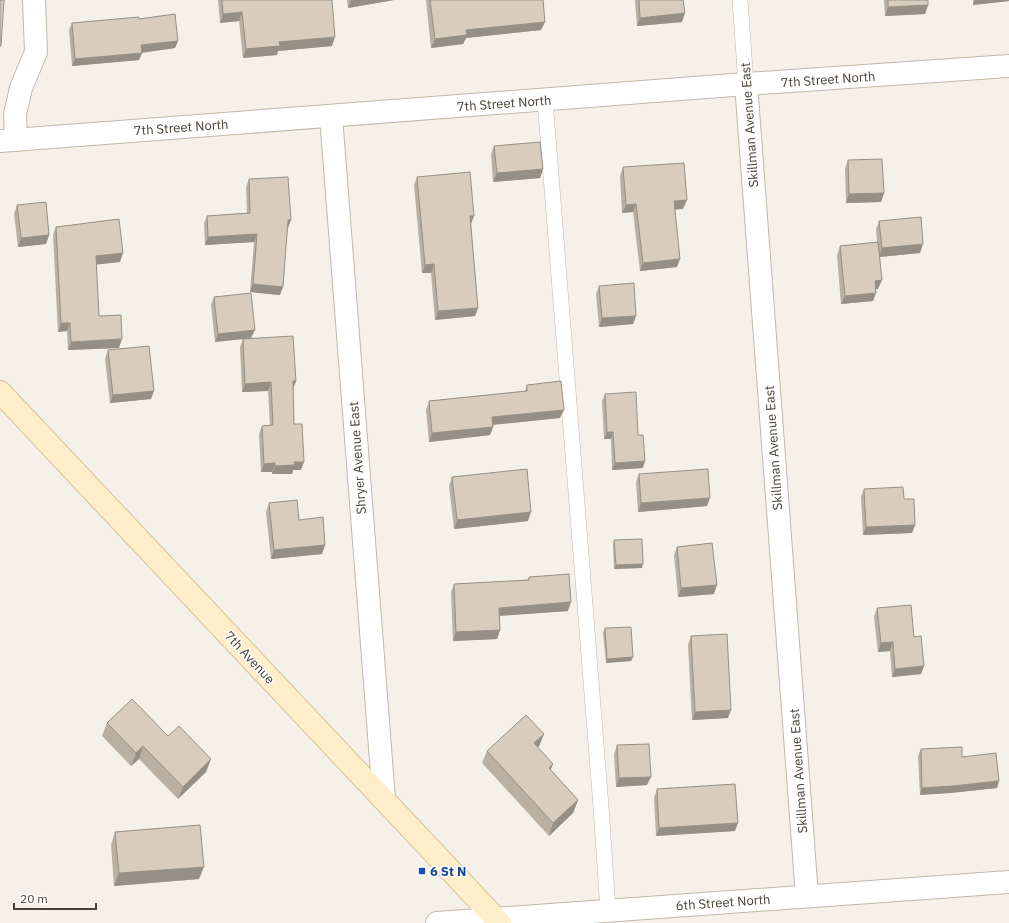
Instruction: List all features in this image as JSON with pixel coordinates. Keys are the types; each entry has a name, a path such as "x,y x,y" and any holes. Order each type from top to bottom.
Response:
{"street":[{"path":"8,140 21,88 36,52 34,0"},
{"name":"7th Street North","path":"8,140 746,84 1009,66"},
{"name":"Skillman Avenue East","path":"746,84 807,896"},
{"name":"Shryer Avenue East","path":"331,116 384,799"},
{"name":"7th Avenue","path":"0,392 498,921"},
{"name":"6th Street North","path":"437,923 498,921 608,911 1009,882"}],"lane":[{"name":"Skillman Avenue East","path":"740,0 746,84"},
{"path":"544,100 600,792 608,911"}],"building":[{"path":"0,0 4,0 1,46 0,46"},
{"path":"222,0 332,0 335,37 279,42 280,46 246,49 242,12 223,14"},
{"path":"430,0 543,0 545,22 466,30 467,35 435,39"},
{"path":"639,0 683,0 685,13 640,18"},
{"path":"888,0 928,0 928,5 888,7"},
{"path":"175,14 178,41 141,45 142,53 75,59 72,23 139,17 139,19"},
{"path":"540,142 543,169 497,173 494,146"},
{"path":"882,159 884,193 849,194 848,160"},
{"path":"684,163 687,200 674,201 680,259 643,263 636,204 626,205 623,167"},
{"path":"470,172 474,216 470,216 478,308 438,311 434,264 425,265 417,177"},
{"path":"288,177 291,220 288,220 283,287 253,284 257,234 208,237 207,216 250,213 249,179"},
{"path":"46,202 49,235 21,238 17,205"},
{"path":"921,217 923,244 882,248 879,221"},
{"path":"119,219 123,253 96,256 99,316 121,315 122,339 71,342 70,323 61,323 56,227"},
{"path":"878,242 882,280 875,281 876,293 845,296 840,246"},
{"path":"634,283 636,316 602,318 599,286"},
{"path":"251,293 255,330 218,334 214,297"},
{"path":"293,336 296,381 293,381 294,424 302,424 304,462 294,462 295,465 275,466 275,463 264,464 262,426 273,425 271,382 245,384 243,339"},
{"path":"149,346 154,391 113,395 108,350"},
{"path":"561,381 564,410 492,417 493,427 432,433 429,401 527,391 527,385"},
{"path":"636,392 638,435 643,435 645,461 615,463 613,432 607,432 605,394"},
{"path":"527,469 531,512 457,520 452,477"},
{"path":"708,469 710,498 641,503 639,474"},
{"path":"903,487 904,499 914,499 915,525 866,527 864,489"},
{"path":"297,500 299,520 323,517 325,545 274,550 269,503"},
{"path":"642,539 643,564 616,565 614,540"},
{"path":"712,543 717,585 681,588 677,547"},
{"path":"569,574 571,602 499,608 500,630 456,632 454,584 529,580 529,577"},
{"path":"911,605 914,637 921,636 924,666 895,669 893,642 881,643 877,608"},
{"path":"631,627 633,657 607,659 605,628"},
{"path":"727,634 731,710 695,712 691,636"},
{"path":"132,699 168,736 179,726 211,759 183,787 143,746 136,753 107,723"},
{"path":"526,715 544,734 534,743 553,764 549,768 578,800 553,823 487,751"},
{"path":"649,744 651,777 619,778 617,745"},
{"path":"962,747 962,757 996,753 999,781 922,788 921,749"},
{"path":"735,784 738,823 659,828 657,789"},
{"path":"200,825 204,867 119,873 115,832"}],"place":[{"name":"6 St N","path":"422,871"}]}
